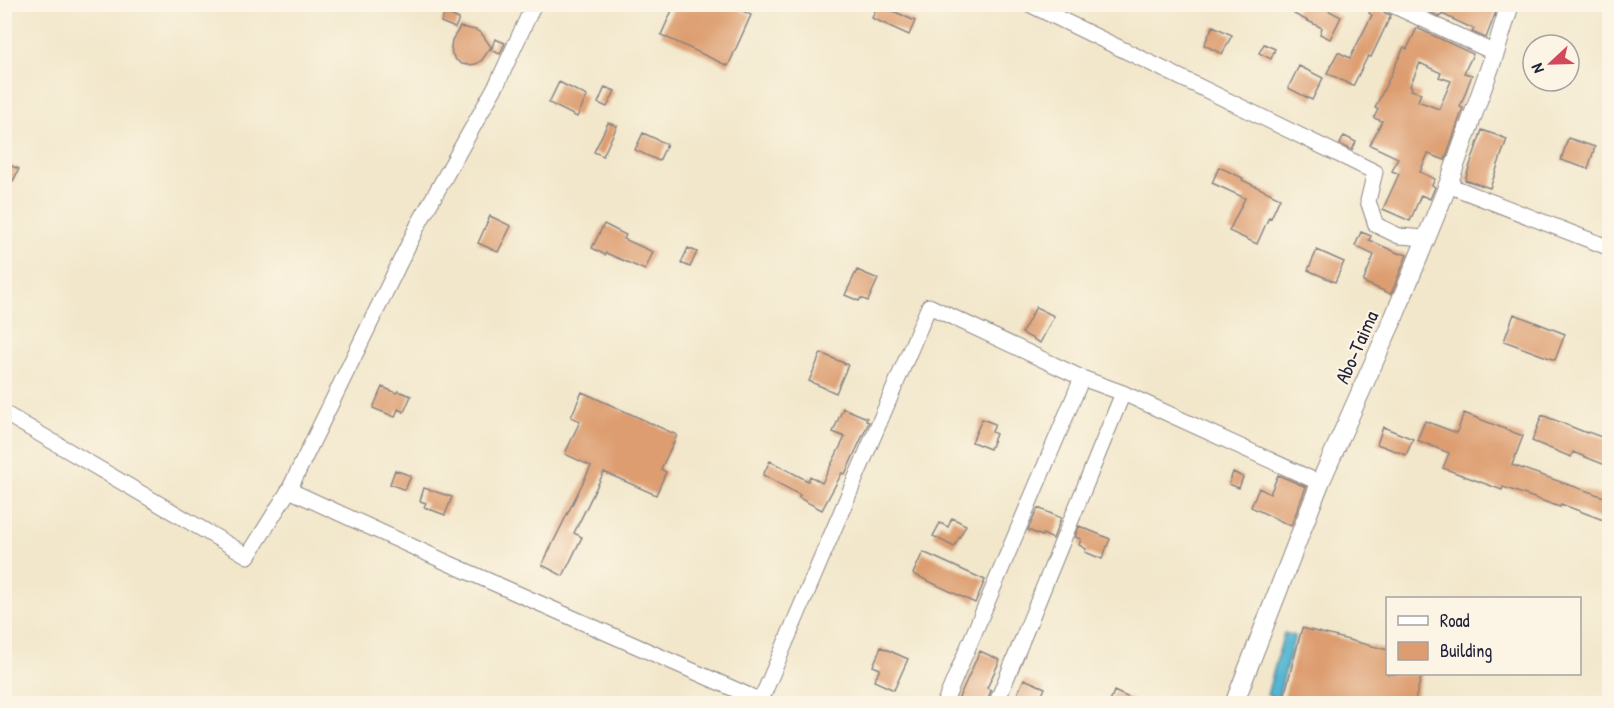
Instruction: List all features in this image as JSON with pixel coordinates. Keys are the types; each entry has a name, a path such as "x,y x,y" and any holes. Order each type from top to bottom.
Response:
{"street":[{"path":"4,413 248,556 289,490 418,225 498,82 534,4"},
{"path":"1029,4 1375,172 1368,201 1376,225 1399,236 1426,238"},
{"path":"1390,4 1495,53"},
{"name":"Abo-Taima","path":"1234,704 1320,483 1394,317 1448,184 1510,4"},
{"path":"1448,184 1610,249"},
{"path":"289,490 448,563 765,702 929,306 1082,378 1123,393 1320,483"},
{"path":"944,704 1082,378"},
{"path":"996,704 1123,393"}],"water":[{"path":"1284,633 1295,636 1278,698 1267,695"}],"building":[{"path":"675,4 728,4 751,15 728,66 661,35"},
{"path":"878,4 915,21 909,35 872,18"},
{"path":"1299,4 1323,4 1322,7 1341,17 1330,39 1320,34 1322,28 1294,14"},
{"path":"1373,4 1391,15 1371,57 1368,56 1353,86 1327,73 1338,52 1350,58 1372,15 1369,13"},
{"path":"1420,4 1486,4 1497,9 1486,38 1472,32 1474,29 1442,14 1440,17 1424,9 1425,7"},
{"path":"445,13 459,19 455,28 441,22"},
{"path":"1213,26 1232,35 1222,54 1204,45"},
{"path":"460,27 476,30 482,34 491,47 482,60 476,64 462,64 452,54 452,40"},
{"path":"1417,28 1473,54 1464,73 1472,75 1445,160 1428,154 1420,172 1435,179 1432,185 1435,187 1430,199 1421,195 1410,221 1383,209 1399,174 1392,171 1398,158 1370,145 1382,121 1374,118 1378,109 1375,108 1404,47 1407,49","holes":["1420,63 1441,73 1439,77 1451,81 1439,109 1418,101 1421,93 1411,90 1410,86"]},
{"path":"495,39 505,43 500,54 491,50"},
{"path":"1264,44 1275,49 1271,59 1259,53"},
{"path":"1299,66 1323,78 1312,100 1288,88"},
{"path":"559,82 587,96 577,117 549,103"},
{"path":"605,87 615,91 607,107 598,103"},
{"path":"608,123 617,126 603,156 594,152"},
{"path":"1482,130 1507,139 1490,188 1465,180"},
{"path":"643,133 667,144 659,161 635,150"},
{"path":"1344,136 1356,142 1352,150 1340,144"},
{"path":"1568,138 1595,147 1588,169 1561,160"},
{"path":"4,163 19,169 13,181 4,177"},
{"path":"1219,167 1280,198 1257,244 1229,231 1245,198 1212,183"},
{"path":"490,216 511,226 498,252 478,243"},
{"path":"604,224 626,235 624,239 653,252 645,270 592,248"},
{"path":"1361,232 1371,236 1369,240 1407,255 1391,294 1363,282 1374,255 1355,246"},
{"path":"688,248 697,252 690,267 681,263"},
{"path":"1317,250 1344,262 1335,282 1308,270"},
{"path":"857,270 878,279 868,301 861,298 859,301 845,295"},
{"path":"1036,307 1054,316 1040,343 1022,333"},
{"path":"1514,314 1565,334 1555,360 1504,341"},
{"path":"821,353 848,365 836,393 809,381"},
{"path":"382,387 411,396 404,412 398,409 395,417 373,408"},
{"path":"582,392 677,435 661,469 666,472 656,495 604,472 574,533 582,537 563,576 542,565 591,466 565,454 580,421 571,417"},
{"path":"843,408 867,418 866,421 869,422 845,474 842,473 822,510 763,475 770,461 808,481 810,476 822,483 845,437 833,432"},
{"path":"1464,413 1523,436 1512,465 1610,499 1610,510 1606,521 1561,504 1560,507 1503,487 1502,490 1443,468 1449,453 1417,440 1425,421 1457,433"},
{"path":"1542,415 1610,440 1610,467 1573,452 1571,457 1532,441"},
{"path":"982,419 995,424 992,432 996,434 990,449 972,442"},
{"path":"1383,427 1413,439 1406,455 1377,444"},
{"path":"395,470 411,476 405,490 390,484"},
{"path":"1233,472 1243,477 1239,488 1229,484"},
{"path":"1278,475 1306,487 1291,526 1251,507 1259,488 1270,494"},
{"path":"424,488 452,497 445,515 424,507 426,503 420,501"},
{"path":"1038,508 1061,518 1053,539 1028,530"},
{"path":"952,518 966,525 954,547 933,536 940,523 948,527"},
{"path":"1079,526 1110,539 1102,559 1085,552 1086,549 1079,545 1081,539 1075,537"},
{"path":"923,552 985,580 975,603 913,574"},
{"path":"1302,628 1386,649 1386,675 1422,675 1414,704 1298,704 1283,700"},
{"path":"881,647 908,659 894,690 874,681 880,669 873,666"},
{"path":"980,651 1000,660 987,688 991,690 986,704 956,704"},
{"path":"1024,679 1045,688 1038,704 1007,704 1009,698 1014,701"},
{"path":"1114,691 1142,704 1109,704"}]}
